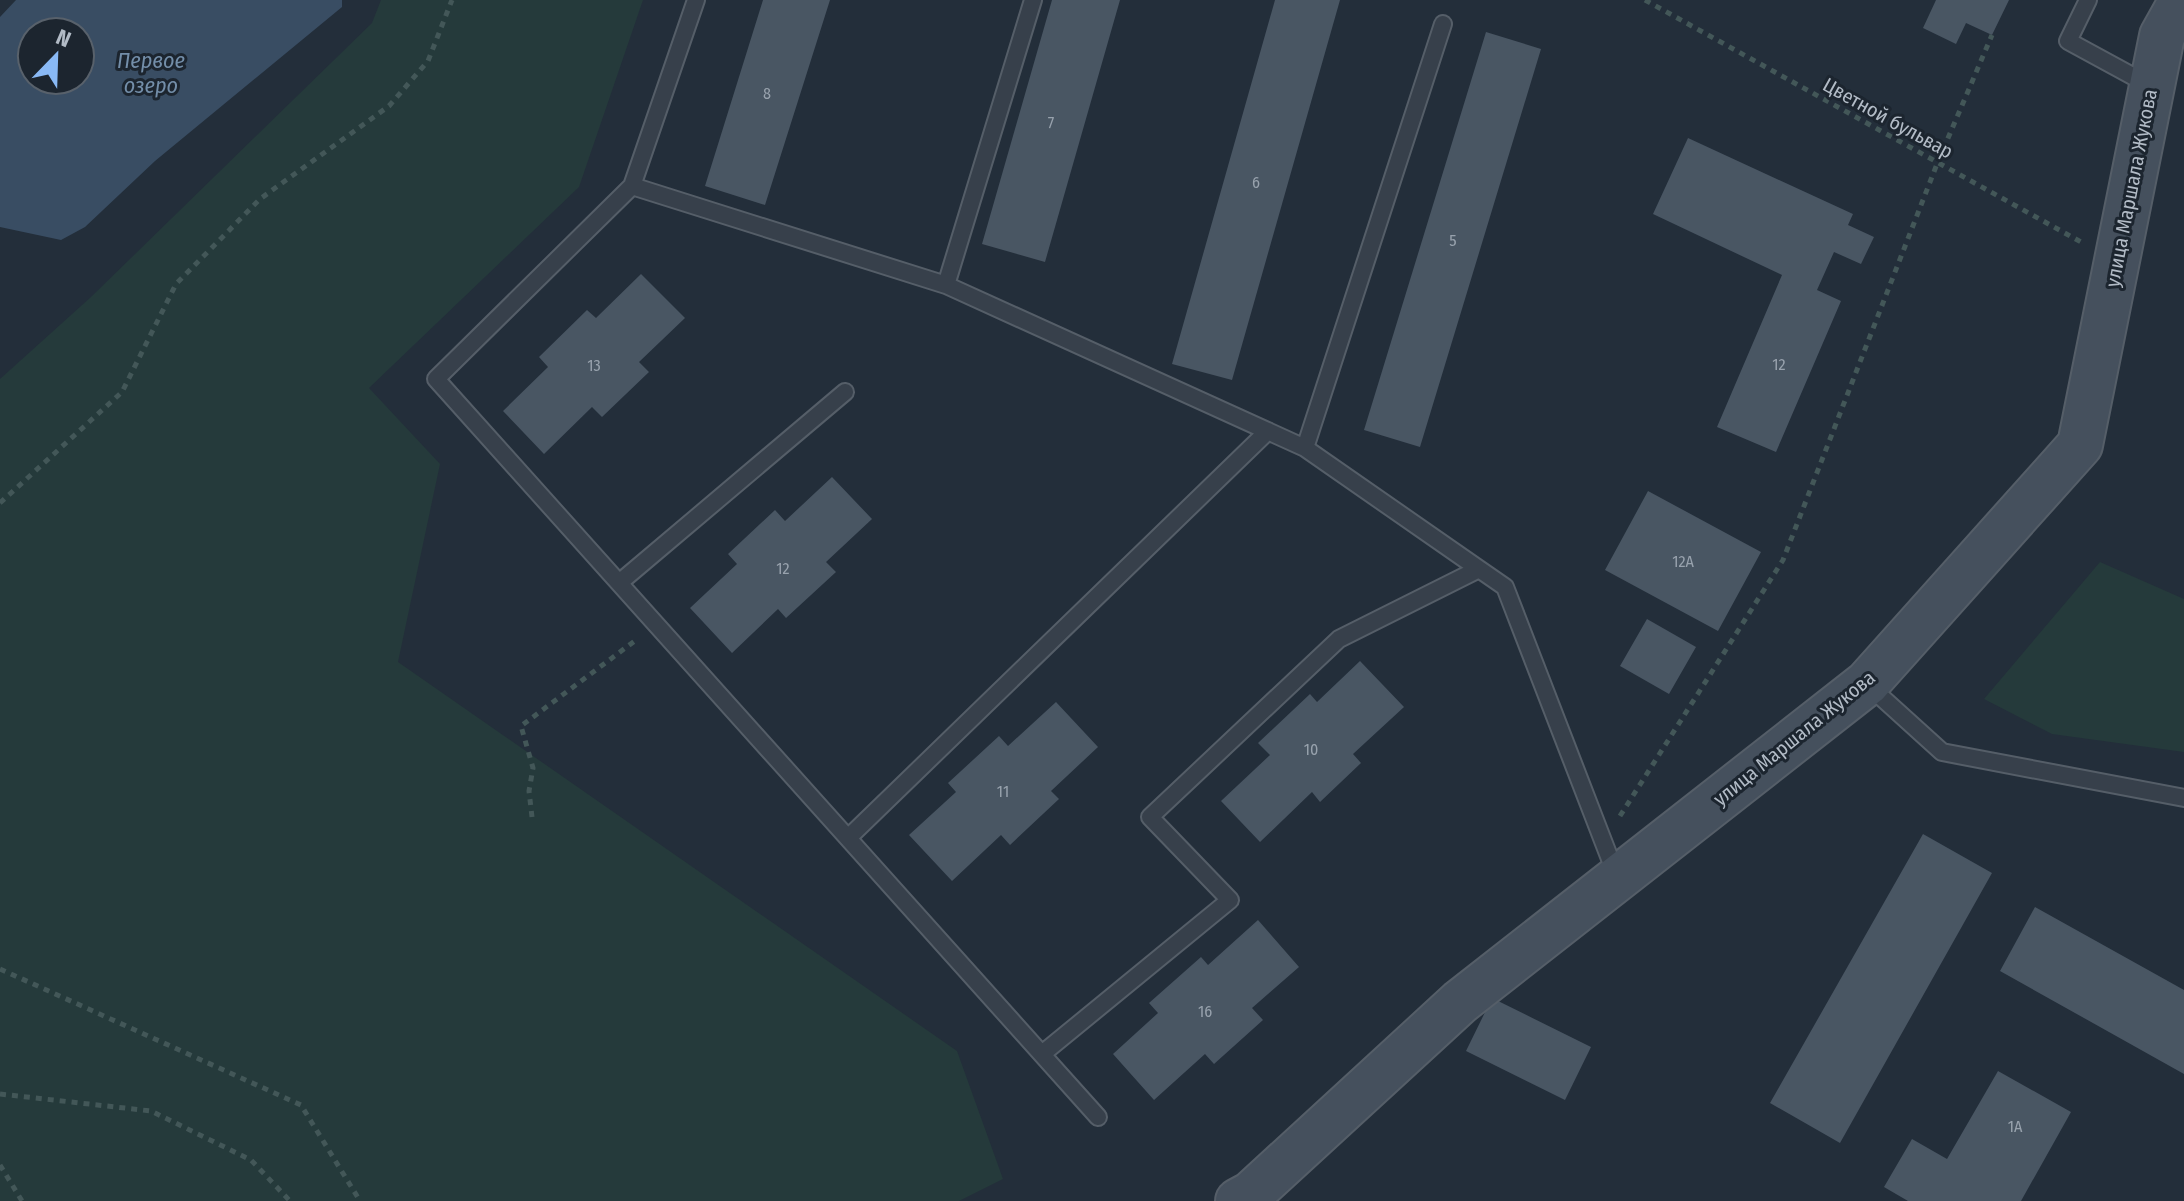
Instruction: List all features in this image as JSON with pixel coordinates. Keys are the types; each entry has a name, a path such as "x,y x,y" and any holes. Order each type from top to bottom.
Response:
{"street":[{"name":"улица Маршала Жукова","path":"1238,1201 1251,1194 1610,861 1867,683 2080,445 2162,36 2182,0"}],"lane":[{"path":"696,0 632,186 436,379 1098,1117"},
{"path":"946,285 1033,0"},
{"path":"2088,0 2068,41 2152,86"},
{"path":"1305,448 1443,24"},
{"path":"632,186 946,285 1305,448 1505,587 1610,861"},
{"path":"619,583 845,392"},
{"path":"848,838 1268,431"},
{"path":"1042,1054 1230,900 1150,817 1339,639 1479,569"},
{"path":"1867,683 1942,752 2184,798"}],"path":[{"path":"0,503 122,392 176,284 260,199 389,106 428,61 452,0"},
{"name":"Цветной бульвар","path":"1645,0 2116,261"},
{"path":"1610,861 1783,560 1937,164 1992,35"},
{"path":"532,817 529,791 533,768 521,726 656,625"},
{"path":"0,969 301,1105 360,1201"},
{"path":"0,1094 151,1111 251,1160 290,1201"},
{"path":"0,1165 22,1201"}],"green space":[{"path":"381,0 643,0 579,187 369,388 440,464 398,662 957,1051 1003,1179 959,1201 0,1201 0,379 91,297 372,23"},
{"path":"2100,562 2184,599 2184,752 2052,734 1984,699"}],"water":[{"name":"Первое озеро","path":"16,0 342,0 342,7 155,161 85,227 61,240 0,227 0,17"}],"building":[{"path":"763,0 830,0 765,205 705,186"},
{"path":"1052,0 1120,0 1045,262 982,244"},
{"path":"1275,0 1340,0 1232,380 1172,364"},
{"path":"1936,0 2009,0 1992,35 1966,23 1956,44 1923,28"},
{"path":"1486,32 1541,49 1420,447 1364,430"},
{"path":"1688,138 1853,214 1848,225 1874,237 1861,264 1834,252 1817,290 1841,301 1776,452 1717,427 1782,275 1653,214"},
{"path":"641,274 685,318 639,362 649,372 602,417 592,407 544,454 503,411 548,367 539,357 587,310 596,318"},
{"path":"832,477 872,519 826,562 836,572 786,618 778,609 732,653 690,608 737,564 728,554 775,510 785,521"},
{"path":"1648,491 1761,552 1718,631 1605,570"},
{"path":"1647,619 1696,647 1669,694 1620,666"},
{"path":"1360,661 1404,707 1353,754 1361,763 1320,802 1312,792 1260,842 1221,801 1270,755 1258,743 1310,694 1317,702"},
{"path":"1056,702 1098,747 1051,791 1059,799 1010,845 1001,835 952,881 909,835 956,792 948,783 999,736 1008,746"},
{"path":"1923,834 1992,873 1840,1143 1770,1103"},
{"path":"2035,907 2184,990 2184,1074 2000,971"},
{"path":"1258,920 1299,967 1252,1008 1263,1020 1214,1064 1205,1054 1154,1100 1113,1054 1158,1013 1149,1003 1201,957 1208,965"},
{"path":"1492,998 1591,1047 1565,1100 1466,1051"},
{"path":"1998,1071 2071,1112 2021,1201 1908,1201 1884,1187 1912,1139 1947,1159"}]}
